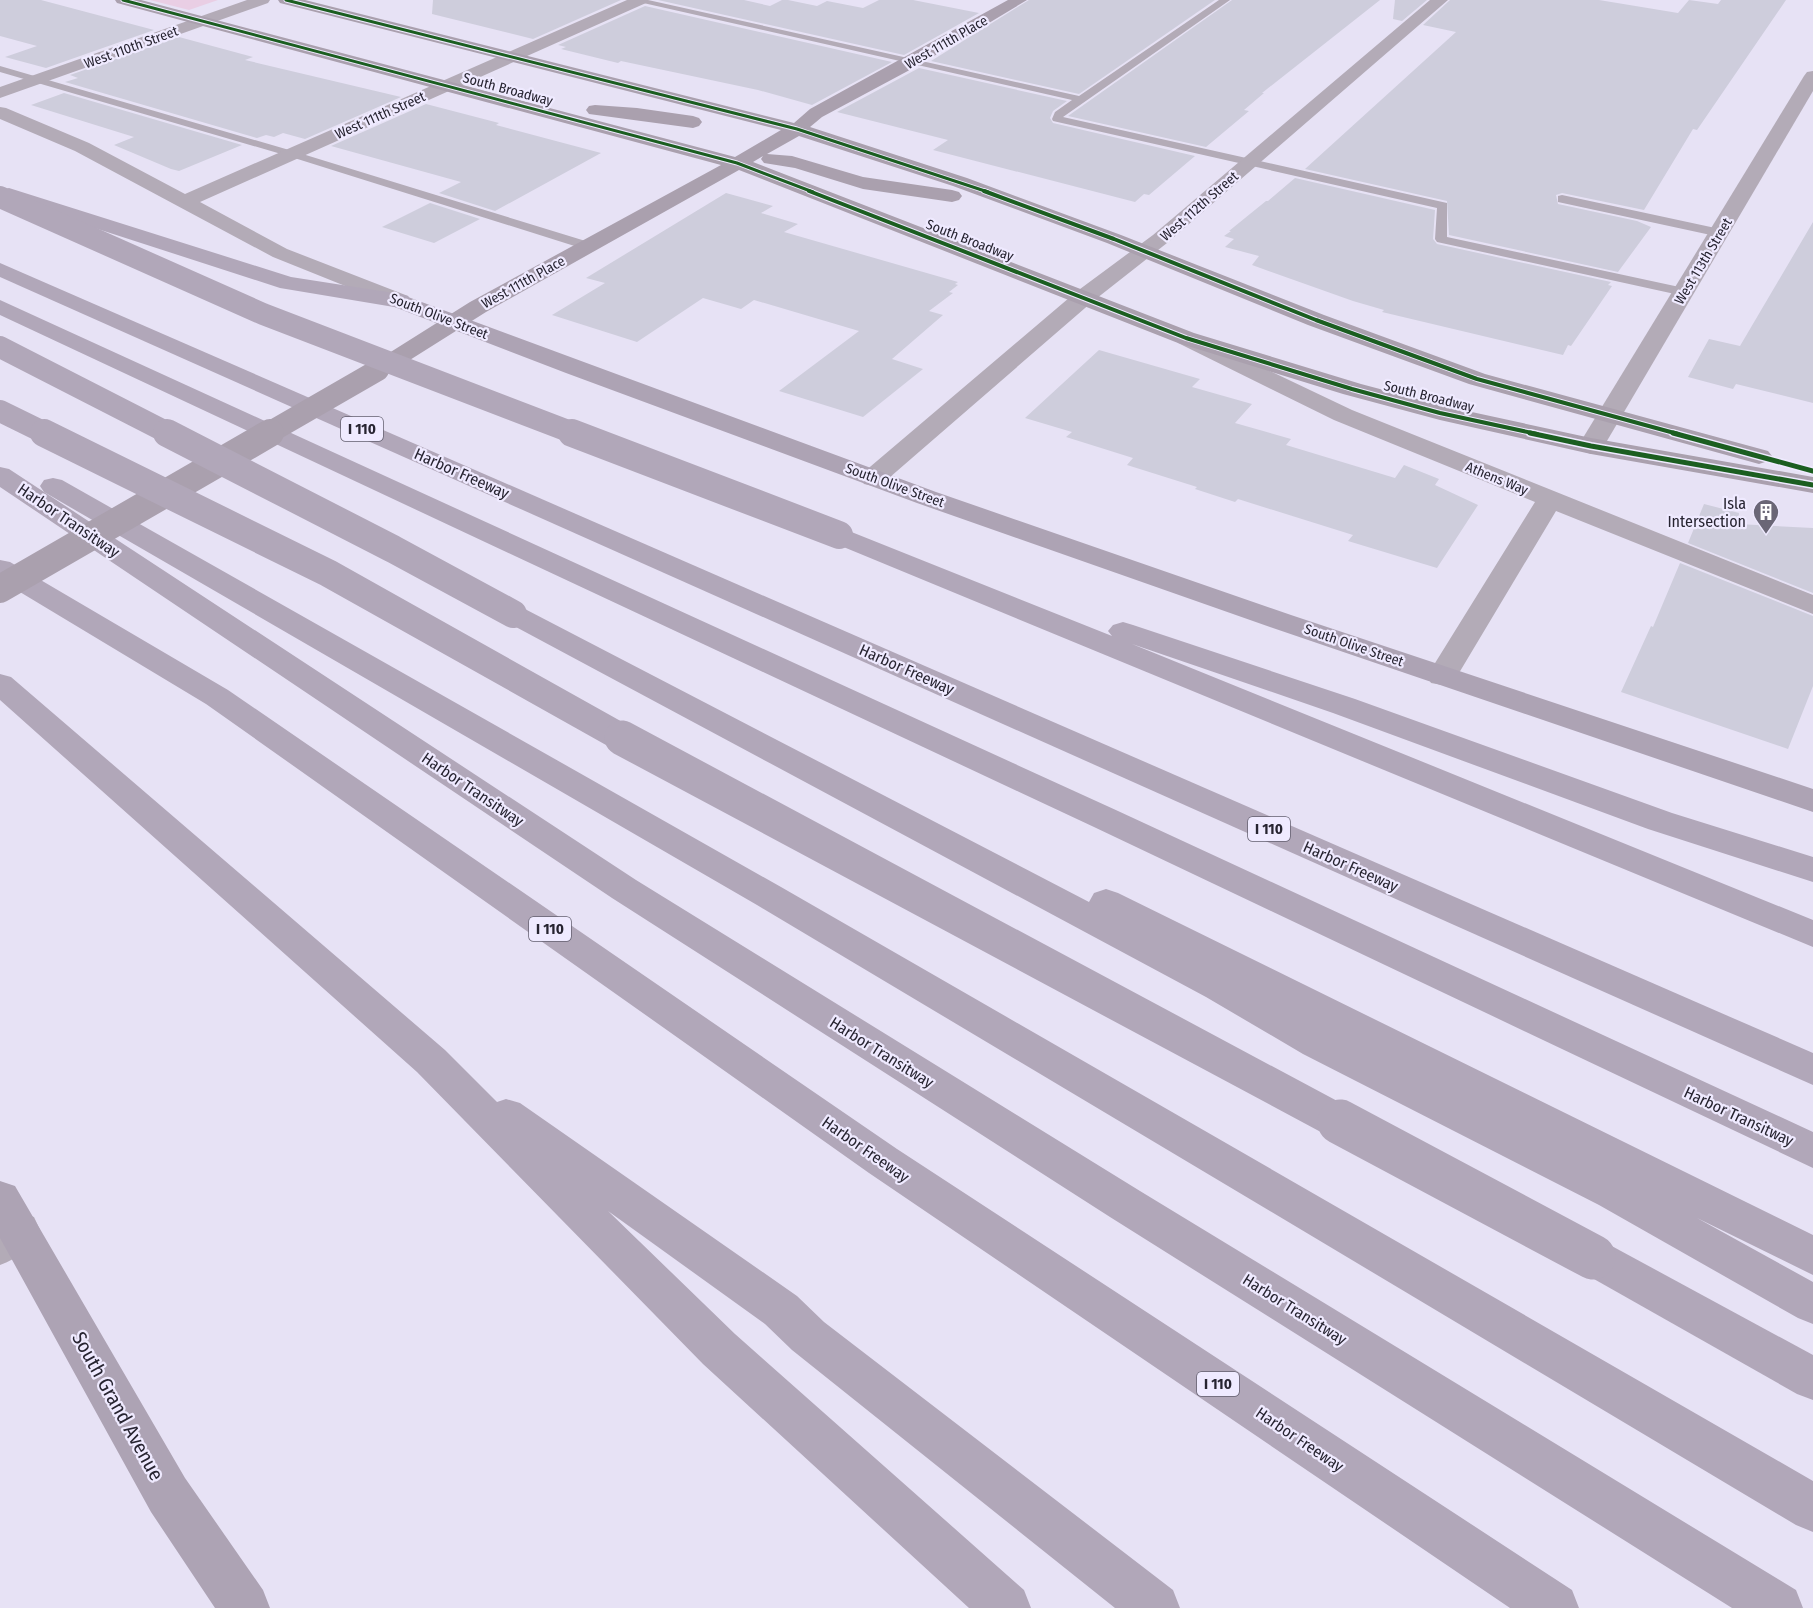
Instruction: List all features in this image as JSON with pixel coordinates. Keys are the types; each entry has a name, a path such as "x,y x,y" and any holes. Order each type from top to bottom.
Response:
{"highway":[{"path":"0,191 288,283 400,301"},
{"path":"0,197 263,314 839,535 1813,934"},
{"name":"Harbor Freeway","path":"0,269 1813,1070"},
{"name":"Harbor Transitway","path":"0,307 1116,824 1813,1151"},
{"path":"0,347 393,549 1168,960 1316,1043 1614,1193 1813,1304"},
{"path":"0,411 328,573 694,778 1593,1257 1813,1379"},
{"path":"0,455 770,896 1813,1508"},
{"name":"Harbor Transitway","path":"0,475 624,889 1135,1210 1778,1608"},
{"path":"839,535 1279,684 1660,821 1813,870"},
{"name":"Harbor Freeway","path":"0,568 217,697 883,1161 1554,1608"},
{"path":"513,614 1041,869 1813,1256"},
{"path":"0,684 431,1061 719,1349 1006,1608"},
{"path":"431,1061 781,1310 808,1336 1155,1608"}],"main road":[{"name":"South Broadway","path":"123,0 737,163 1186,338 1440,413 1591,446 1813,485"},
{"name":"South Broadway","path":"286,0 796,129 960,183 1147,251 1316,320 1477,378 1813,471"},
{"name":"West 111th Place","path":"0,589 378,370 453,322 737,163 796,129 816,113 1019,0"},
{"path":"499,99 571,108 637,112 708,126"},
{"path":"750,137 766,137 796,129"},
{"path":"737,163 766,159 786,160 851,180 973,199 1059,219"},
{"name":"South Olive Street","path":"400,301 873,478 1442,676 1813,801"},
{"name":"South Grand Avenue","path":"6,1225 168,1495 245,1608"}],"street":[{"name":"West 110th Street","path":"0,93 262,0"},
{"name":"West 111th Street","path":"185,201 638,0"},
{"name":"West 112th Street","path":"873,478 1084,297 1147,251 1440,0"},
{"name":"West 113th Street","path":"1591,446 1813,76"},
{"name":"South Olive Street","path":"0,112 82,147 280,253 400,301"},
{"name":"Athens Way","path":"1186,338 1343,415 1813,605"},
{"path":"1442,676 1550,499"}],"lane":[{"path":"638,0 1080,99"},
{"path":"1225,0 1080,99 1059,114 1057,119 1248,164 1443,206 1441,239 1684,292"},
{"path":"0,69 292,154 588,246"},
{"path":"1562,199 1720,233"}],"shaded area":[{"path":"150,0 218,0 189,10"}],"building":[{"path":"0,0 41,0 154,30 46,68 5,57 37,46 0,36"},
{"path":"433,0 621,0 533,39 432,14"},
{"path":"658,0 744,0 770,6 782,0 817,6 827,1 863,8 879,0 913,0 979,13 904,55"},
{"path":"1029,0 1215,0 1079,94 931,61"},
{"path":"1232,0 1380,0 1262,93 1264,93 1244,110 1249,111 1206,147 1068,116"},
{"path":"1395,0 1427,0 1402,21 1393,19"},
{"path":"1450,0 1599,0 1678,13 1689,0 1718,4 1721,0 1786,0 1697,130 1693,129 1644,210 1562,193 1556,195 1558,204 1637,221 1651,227 1618,272 1449,235 1447,201 1305,169 1456,32 1423,25"},
{"path":"645,6 892,62 812,105 758,90 621,61 618,63 561,49 566,47 558,45"},
{"path":"179,37 253,57 245,60 401,97 305,139 283,133 274,137 266,135 257,138 65,82 78,78 70,75"},
{"path":"919,68 1067,101 1053,111 1050,118 1053,123 1195,156 1149,195 1144,194 1135,202 933,150 948,140 837,112"},
{"path":"64,93 242,145 179,171 171,169 114,145 134,137 31,105"},
{"path":"426,104 601,153 495,211 439,193 461,182 331,146"},
{"path":"1295,178 1435,210 1433,239 1437,244 1611,282 1608,285 1612,286 1563,355 1382,312 1384,310 1252,265 1259,256 1225,247 1234,239 1224,236 1231,231 1229,231"},
{"path":"726,193 773,206 761,213 798,224 784,232 958,282 955,284 958,285 949,292 953,293 929,311 943,315 892,359 923,369 863,417 779,391 859,331 754,300 741,309 703,298 637,342 552,315 605,283 586,278"},
{"path":"430,203 480,219 434,243 382,227"},
{"path":"1813,222 1813,403 1736,384 1733,389 1688,377 1709,339 1740,346"},
{"path":"1099,350 1200,379 1192,387 1252,404 1235,423 1291,439 1286,445 1395,478 1404,465 1439,479 1435,485 1478,505 1437,568 1348,541 1353,535 1238,499 1235,502 1195,489 1197,487 1127,465 1133,458 1066,437 1072,432 1025,418"},
{"path":"1704,504 1739,513 1738,524 1813,528 1813,593 1688,543"},
{"path":"1680,563 1813,616 1813,686 1788,749 1621,692 1651,626 1653,627"}],"cycle path":[{"path":"123,0 737,163 1186,338 1352,389 1440,413 1591,446 1813,485"},
{"path":"286,0 797,129 960,182 1114,239 1316,320 1477,379 1813,471"}],"place":[{"name":"Isla Intersection","path":"1766,535"}]}
